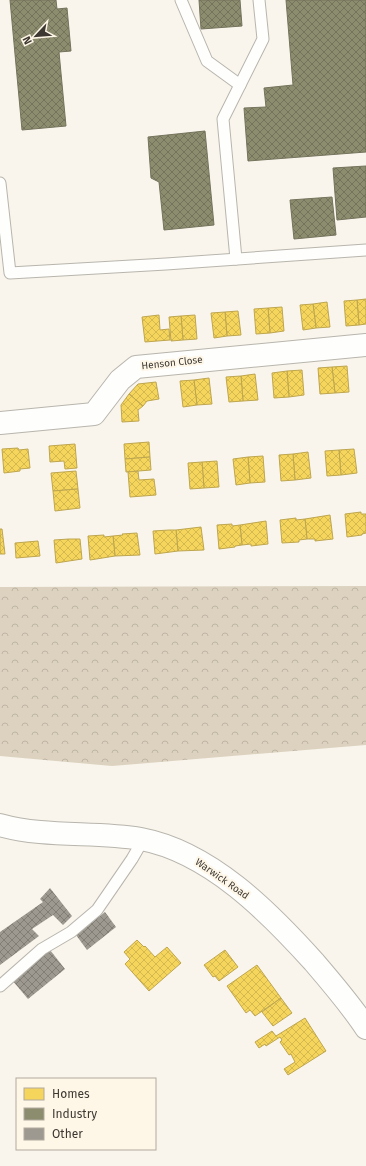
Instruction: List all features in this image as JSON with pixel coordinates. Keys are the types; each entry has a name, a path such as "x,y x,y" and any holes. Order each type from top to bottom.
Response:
{"street":[{"name":"Henson Close","path":"0,423 94,414 125,375 136,367 143,365 366,345"},
{"name":"Warwick Road","path":"0,825 14,829 43,832 122,836 164,845 189,855 245,894 272,918 330,980 366,1028"}],"lane":[{"path":"181,0 207,61 240,85"},
{"path":"236,259 223,119 263,39 259,0"},
{"path":"0,183 10,273 366,250"},
{"path":"0,986 42,948 71,932 97,910 132,859 143,840"}],"green space":[{"path":"366,586 366,745 112,766 0,756 0,587"}],"building: Homes":[{"path":"366,299 366,324 359,325 357,300"},
{"path":"357,300 359,325 346,326 344,301"},
{"path":"327,302 330,327 316,328 313,304"},
{"path":"313,304 316,328 303,330 300,305"},
{"path":"282,307 284,331 270,333 268,308"},
{"path":"268,308 270,333 256,334 254,309"},
{"path":"238,311 241,335 227,336 225,312"},
{"path":"225,312 227,336 214,338 211,313"},
{"path":"159,315 160,330 169,329 170,340 145,342 142,317"},
{"path":"195,315 197,339 183,340 181,316"},
{"path":"181,316 183,340 171,341 169,317"},
{"path":"347,366 349,392 335,393 332,367"},
{"path":"332,367 335,393 320,394 318,368"},
{"path":"302,370 304,395 289,397 287,371"},
{"path":"287,371 289,397 274,398 272,373"},
{"path":"255,374 258,400 243,401 241,376"},
{"path":"241,376 243,401 229,402 226,377"},
{"path":"209,378 212,404 197,405 194,380"},
{"path":"194,380 197,405 183,407 180,381"},
{"path":"156,382 159,399 147,401 143,406 129,394 138,384"},
{"path":"129,394 143,406 138,410 139,421 122,422 121,405"},
{"path":"149,442 150,457 125,459 124,444"},
{"path":"75,444 77,468 65,469 64,461 50,462 49,446"},
{"path":"18,448 19,450 28,449 30,468 4,473 2,449"},
{"path":"354,449 357,473 341,475 339,450"},
{"path":"339,450 341,475 327,476 325,451"},
{"path":"308,452 311,478 295,480 293,454"},
{"path":"293,454 295,480 281,481 279,455"},
{"path":"263,456 265,482 250,483 248,457"},
{"path":"150,457 151,470 126,472 125,459"},
{"path":"248,457 250,483 236,485 233,459"},
{"path":"217,461 219,487 204,488 202,462"},
{"path":"202,462 204,488 190,489 188,463"},
{"path":"76,471 78,489 53,491 51,473"},
{"path":"138,471 139,480 154,479 156,495 130,497 128,472"},
{"path":"78,489 80,508 55,511 53,491"},
{"path":"361,512 361,514 366,514 366,533 347,537 345,514"},
{"path":"330,515 333,539 315,541 315,539 307,539 305,519"},
{"path":"296,518 296,520 305,519 307,539 299,540 299,542 282,543 280,520"},
{"path":"266,521 268,544 251,546 251,544 242,545 240,525"},
{"path":"232,524 232,526 240,525 242,545 219,549 217,525"},
{"path":"201,527 204,550 178,551 176,530"},
{"path":"0,529 2,529 5,554 0,554"},
{"path":"176,530 178,551 155,554 153,531"},
{"path":"137,533 140,555 115,556 113,536"},
{"path":"104,535 104,537 113,536 115,556 90,560 88,536"},
{"path":"80,539 82,559 56,563 54,540"},
{"path":"38,541 40,556 16,558 15,543"},
{"path":"137,940 155,957 167,947 181,963 149,991 125,964 130,959 124,952"},
{"path":"225,950 238,967 219,981 215,976 213,977 204,965"},
{"path":"257,965 281,998 255,1016 250,1010 246,1013 227,986"},
{"path":"281,998 292,1013 273,1026 262,1012"},
{"path":"305,1018 326,1051 288,1075 284,1069 295,1062 291,1054 289,1055 280,1042 282,1040 280,1037 266,1046 265,1044 259,1048 255,1042 272,1031 276,1036"}],"building: Industry":[{"path":"10,0 56,0 57,9 67,8 71,51 59,52 66,126 22,130"},
{"path":"199,0 240,0 242,26 201,29"},
{"path":"286,0 366,0 366,152 248,161 244,108 266,107 264,88 293,85"},
{"path":"205,131 214,225 164,230 159,182 151,178 148,137"},
{"path":"366,166 366,217 337,220 333,168"},
{"path":"332,197 336,235 294,239 290,200"}],"building: Other":[{"path":"50,888 72,916 63,925 53,915 32,929 39,936 0,965 0,932 43,902 40,899"},
{"path":"105,912 116,927 87,950 76,935"},
{"path":"50,950 65,969 28,999 12,980"}]}
